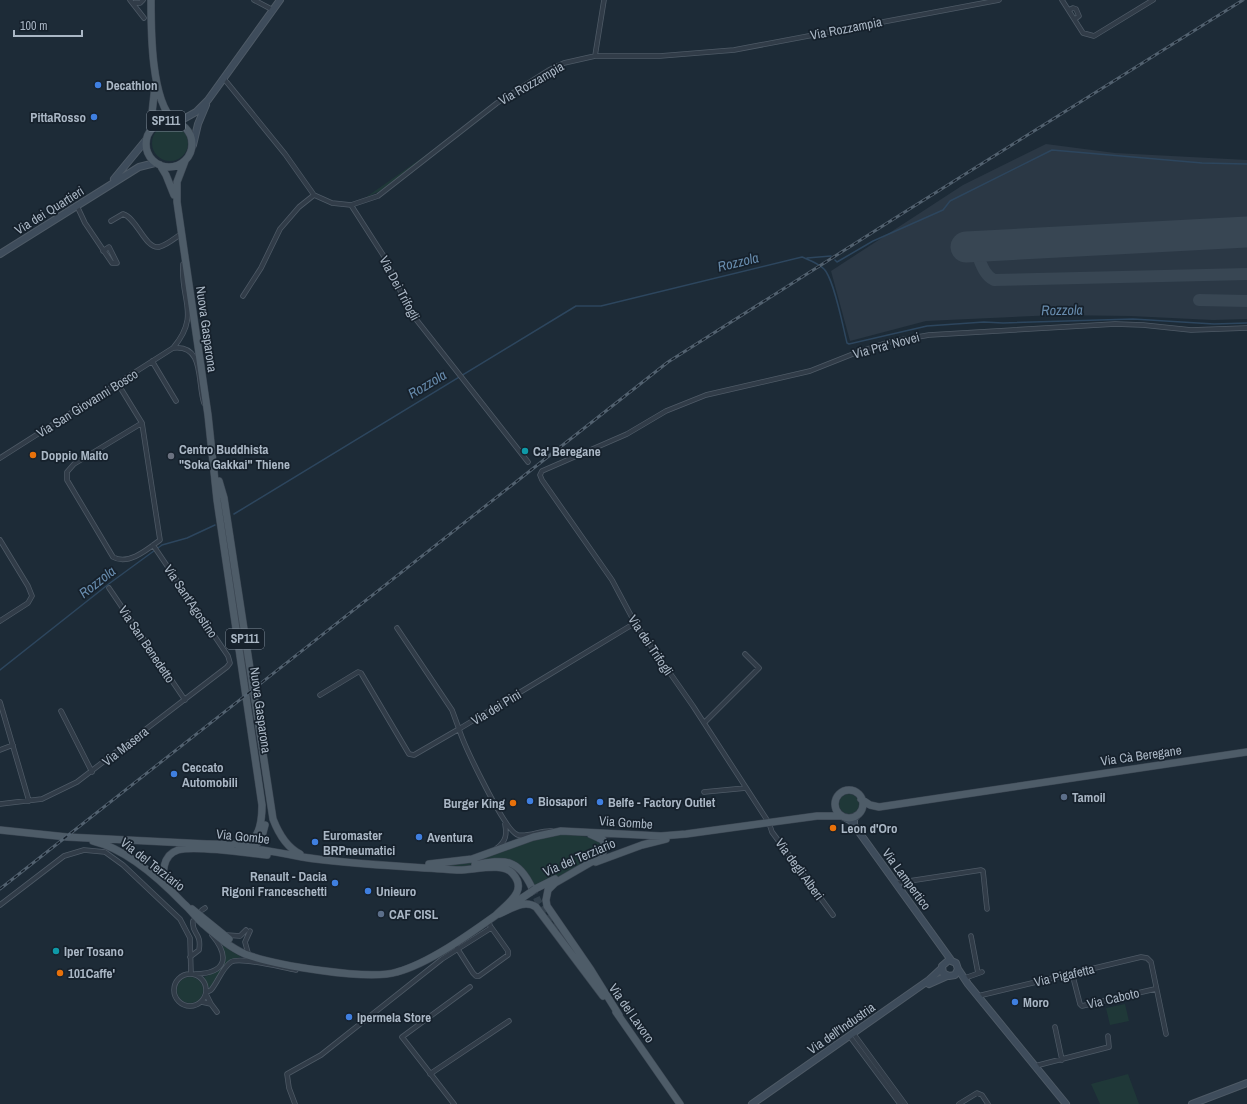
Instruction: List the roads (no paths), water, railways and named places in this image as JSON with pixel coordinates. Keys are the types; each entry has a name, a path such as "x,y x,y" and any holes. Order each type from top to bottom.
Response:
{"main road":[{"name":"SP111","path":"151,0 151,24 156,76 163,107 176,122 189,131 193,145"},
{"name":"SP111","path":"146,140 150,131 156,76"},
{"name":"SP111","path":"150,131 160,122 176,122"},
{"name":"Nuova Gasparona","path":"146,140 147,150 169,181 177,202"},
{"name":"Nuova Gasparona","path":"193,145 177,182 177,202 208,415 214,460 217,500 262,805 260,829 257,835 250,842 240,844 203,844"},
{"path":"158,164 173,167 185,161"},
{"name":"Nuova Gasparona","path":"214,460 224,498 273,818 276,827 289,846 304,857"},
{"name":"Via Cà Beregane","path":"879,806 1247,752"},
{"path":"817,816 829,810 841,792 849,790 856,792 870,805 879,806"},
{"path":"836,798 836,809 843,817 858,814 879,806"},
{"path":"858,814 862,806 862,799"},
{"name":"SP111","path":"253,848 263,835 265,820 262,805"},
{"name":"Via Gombe","path":"413,866 458,862 484,855 533,837 561,831 588,831 636,836 686,834 817,816 843,817"},
{"name":"Via Gombe","path":"0,830 82,838 180,842 253,848 304,857 456,869"},
{"path":"561,831 590,834 599,838 604,843 604,849 600,857 551,887 546,895 546,903 591,970 618,1015"},
{"name":"Via del Terziario","path":"82,838 110,846 121,852 168,889 202,923 233,947 250,954 290,965 326,971 371,975 390,974 406,969 424,960 454,942 490,924 496,915 533,890 577,870 642,845 686,834"},
{"path":"168,889 164,882 163,871 168,850 180,842"},
{"path":"232,852 253,848"},
{"path":"163,871 170,855 178,850 191,849 304,857"},
{"path":"456,869 491,862 508,862 514,864 523,871 533,890"},
{"path":"456,869 468,870 502,867 513,874 519,885 516,896 496,915"},
{"path":"496,915 521,904 530,904 536,907 588,978 618,1015"},
{"name":"Via del Terziario","path":"185,905 197,911 222,933 250,954"},
{"name":"Via del Lavoro","path":"563,937 680,1104"}],"street":[{"path":"130,0 134,3 144,18"},
{"path":"134,3 140,3 143,0"},
{"path":"254,0 273,10"},
{"path":"176,122 196,112 208,100 280,0"},
{"path":"595,56 604,0"},
{"name":"Via Rozzampia","path":"314,195 332,203 351,205 378,196 497,103 549,70 564,63 595,56 668,55 734,50 999,0"},
{"path":"1062,0 1083,33 1089,36 1094,36 1153,0"},
{"path":"1069,10 1073,8 1076,9 1079,16 1075,19"},
{"path":"225,76 226,80 285,154 314,195 299,207 280,229 262,268 243,296"},
{"path":"193,145 198,124 208,100"},
{"name":"Via dei Quartieri","path":"110,184 146,140"},
{"name":"Via dei Quartieri","path":"0,254 110,184 143,165 158,164"},
{"name":"Via Dei Trifogli","path":"351,205 385,258 406,305 528,462"},
{"path":"77,206 103,251"},
{"path":"111,221 123,214 130,216 149,243 157,246 161,246 182,234"},
{"path":"173,348 182,338 187,326 188,315 183,270 184,254"},
{"name":"Via Pra' Novei","path":"547,468 627,434 666,411 706,395 810,371 858,352 915,336 1115,324 1191,330 1247,328"},
{"path":"173,348 182,347 189,350 196,358 202,398 208,415"},
{"name":"Via San Giovanni Bosco","path":"0,458 173,348"},
{"path":"152,361 176,401"},
{"path":"118,384 142,423 160,540 156,548 126,561 119,561 113,557 67,480 67,472 74,464 142,423"},
{"name":"Via dei Trifogli","path":"547,468 542,471 540,475 542,480 612,580 635,623 704,723 769,823"},
{"path":"0,540 28,586 32,596 28,603 0,621"},
{"name":"Via Sant'Agostino","path":"156,548 228,656"},
{"name":"Via San Benedetto","path":"109,588 185,700"},
{"name":"Via dei Pini","path":"397,628 452,710 459,729 635,623"},
{"path":"704,723 758,668 745,654"},
{"name":"Via Masera","path":"0,804 42,799 52,795 92,772 227,667 230,663 228,656"},
{"path":"320,695 358,672 361,673 409,754 414,755 459,729 476,768 505,822 517,835 527,835 543,831 561,831"},
{"path":"0,702 29,801"},
{"path":"61,711 92,772"},
{"path":"0,750 13,746"},
{"path":"704,792 746,788"},
{"path":"854,827 854,819 858,814"},
{"name":"Via Lampertico","path":"843,817 854,827 951,960 957,964 958,969 978,996 1066,1104"},
{"path":"484,855 503,844 506,835 505,822"},
{"name":"Via degli Alberi","path":"769,823 772,832 834,915"},
{"path":"0,905 64,856 84,850 105,852 122,865 180,919 190,938 190,957 193,974"},
{"path":"896,883 981,870 983,871 987,909"},
{"path":"190,957 199,950 200,943 200,939 193,928 193,921"},
{"name":"Via del Terziario","path":"193,974 215,971 222,960 222,952 219,944 202,923"},
{"path":"454,942 476,976 506,958 508,951 490,924"},
{"name":"Via del Terziario","path":"295,1104 289,1088 287,1074 321,1055 490,924"},
{"path":"222,933 228,936 240,936 248,930 245,942 250,954"},
{"path":"967,981 980,973 971,936"},
{"name":"Via Lampertico","path":"942,946 945,958 943,966 950,976 967,981"},
{"name":"Via Pigafetta","path":"978,996 1141,957 1150,960 1155,989"},
{"name":"Via del Terziario","path":"206,993 211,990 230,963 240,959 283,968 326,971"},
{"path":"424,960 428,971"},
{"path":"943,966 951,960"},
{"name":"Via dell'Industria","path":"757,1104 929,980 943,966"},
{"path":"950,976 958,969"},
{"name":"Via Caboto","path":"1072,973 1082,1006 1155,989"},
{"path":"211,1004 202,1002 196,1005 188,1006 180,1003 175,997 174,988 177,980 186,974 193,974 203,979 206,993 217,1012"},
{"name":"Via dell'Industria","path":"752,1104 930,983 950,976"},
{"path":"454,1104 402,1037 470,987"},
{"path":"1155,989 1166,1034"},
{"path":"202,1002 206,993"},
{"path":"430,1074 509,1021"},
{"path":"1054,1027 1062,1060"},
{"path":"852,1035 900,1104"},
{"path":"852,1035 905,1104"},
{"path":"1035,1066 1109,1047 1108,1036"},
{"path":"1192,1104 1247,1082"},
{"path":"958,1104 976,1093 982,1095 988,1104"}],"waterway":[{"path":"835,260 837,262 873,241 943,210 950,201 1052,150 1202,163 1247,164"},
{"path":"807,258 831,256"},
{"name":"Rozzola","path":"234,514 576,306 601,306 802,257 819,265 828,274 835,293 847,343 849,344 927,326 984,322 1003,323 1133,319 1214,324 1247,323"},
{"name":"Rozzola","path":"0,670 110,583 162,545 187,538 215,525"}],"tunnel":[{"path":"532,888 538,901 563,937"}],"railway":[{"path":"0,889 668,362 1243,0"}],"place":[{"name":"Decathlon","path":"98,85"},
{"name":"PittaRosso","path":"94,117"},
{"name":"Ca' Beregane","path":"525,451"},
{"name":"Doppio Malto","path":"33,455"},
{"name":"Centro Buddhista \"Soka Gakkai\" Thiene","path":"171,456"},
{"name":"Ceccato Automobili","path":"174,774"},
{"name":"Tamoil","path":"1064,797"},
{"name":"Biosapori","path":"530,801"},
{"name":"Belfe - Factory Outlet","path":"600,802"},
{"name":"Burger King","path":"513,803"},
{"name":"Leon d'Oro","path":"833,828"},
{"name":"Aventura","path":"419,837"},
{"name":"Euromaster BRPneumatici","path":"315,842"},
{"name":"Renault - Dacia Rigoni Franceschetti","path":"335,883"},
{"name":"Unieuro","path":"368,891"},
{"name":"CAF CISL","path":"381,914"},
{"name":"Iper Tosano","path":"56,951"},
{"name":"101Caffe'","path":"60,973"},
{"name":"Moro","path":"1015,1002"},
{"name":"Ipermela Store","path":"349,1017"}]}
